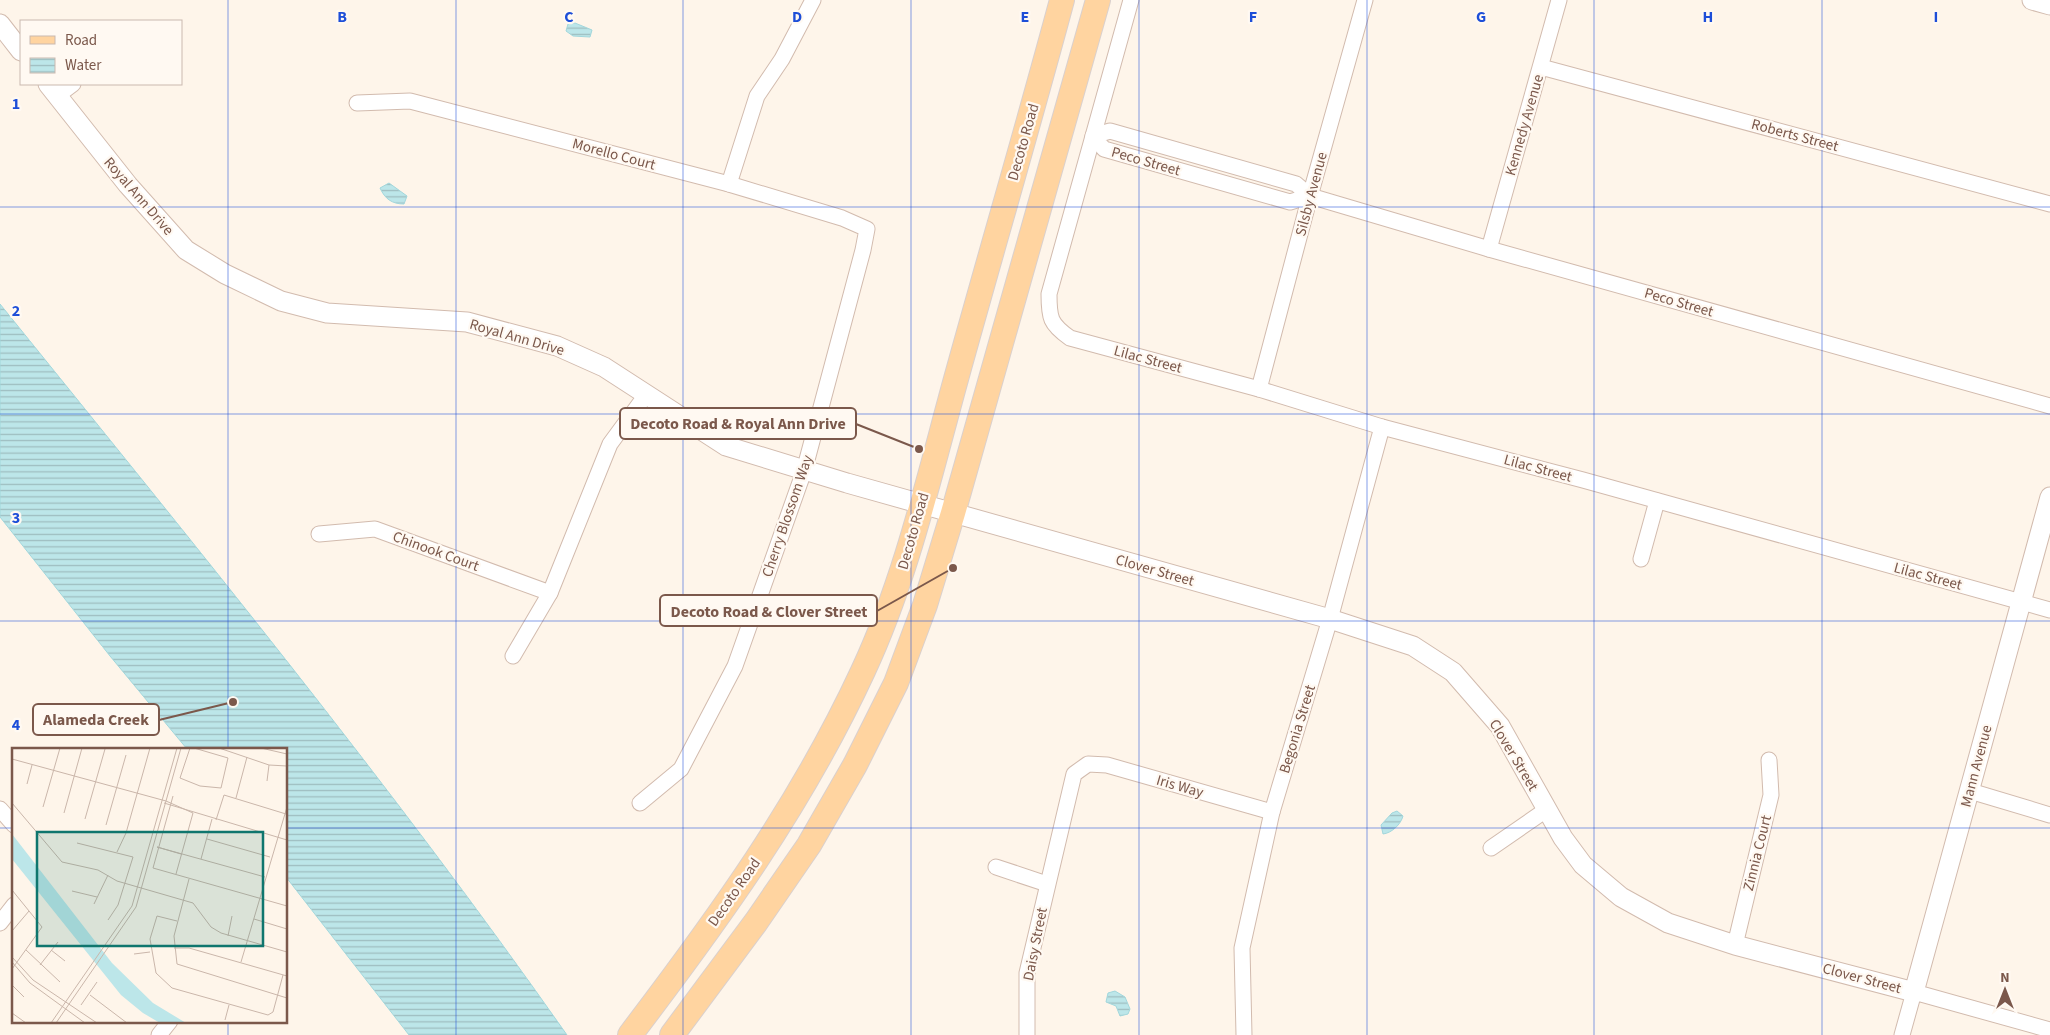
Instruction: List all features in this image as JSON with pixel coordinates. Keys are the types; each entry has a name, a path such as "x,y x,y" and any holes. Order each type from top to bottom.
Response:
{"main road":[{"name":"Decoto Road","path":"635,1028 727,904 778,829 823,753 864,670 894,594 921,504 1062,0"},
{"path":"672,1035 756,922 809,845 855,765 896,683 926,605 1098,0"}],"street":[{"path":"729,184 757,96 782,59 813,0"},
{"path":"1093,136 1130,0"},
{"name":"Silsby Avenue","path":"1259,389 1310,196 1365,0"},
{"name":"Kennedy Avenue","path":"1489,249 1559,0"},
{"path":"2032,0 2050,5"},
{"path":"0,24 20,50"},
{"name":"Roberts Street","path":"1541,67 2050,204"},
{"path":"53,90 70,85"},
{"name":"Royal Ann Drive","path":"53,90 128,185 186,250 233,278 280,301 327,313 467,322 557,346 604,367 726,446 804,471 953,513"},
{"name":"Morello Court","path":"357,103 410,101 729,184 842,218 867,229"},
{"name":"Peco Street","path":"1093,136 1110,131 1296,184 1310,196 1489,249 2050,406"},
{"name":"Lilac Street","path":"1093,136 1050,294 1049,315 1057,328 1070,338 1259,389 1382,427 1658,501 2050,610"},
{"name":"Cherry Blossom Way","path":"640,803 681,769 735,666 804,471 867,229"},
{"path":"513,656 550,593 610,444 646,395"},
{"name":"Begonia Street","path":"1244,1035 1242,948 1272,812 1330,619 1382,427"},
{"name":"Mann Avenue","path":"1902,1035 2050,497"},
{"path":"1641,559 1658,501"},
{"name":"Clover Street","path":"953,513 1330,619 1413,646 1452,672 1500,726 1546,810 1583,864 1622,897 1668,923 1735,945 2050,1030"},
{"name":"Chinook Court","path":"319,534 374,529 550,593"},
{"name":"Zinnia Court","path":"1735,945 1771,795 1769,760"},
{"name":"Iris Way","path":"1088,764 1107,765 1272,812"},
{"name":"Daisy Street","path":"1027,1035 1027,973 1047,884 1074,774 1088,764"},
{"path":"1970,791 2050,815"},
{"path":"0,809 12,823"},
{"path":"1491,848 1546,810"},
{"path":"996,867 1047,884"},
{"path":"0,924 12,908"},
{"path":"160,1035 169,1022"}],"water":[{"path":"575,23 592,30 590,37 573,36 566,31 568,24"},
{"path":"389,183 407,196 404,204 392,202 384,195 380,188"},
{"path":"0,304 218,574 361,756 500,941 567,1035 409,1035 288,880 288,748 186,748 110,656 0,517"},
{"path":"1397,811 1403,816 1400,822 1396,828 1383,834 1381,825 1392,813"},
{"path":"1115,991 1125,997 1130,1009 1128,1014 1120,1016 1116,1006 1106,1002 1108,993"}],"place":[{"name":"Decoto Road & Royal Ann Drive","path":"919,449"},
{"name":"Decoto Road & Clover Street","path":"953,568"},
{"name":"Alameda Creek","path":"233,702"}]}
